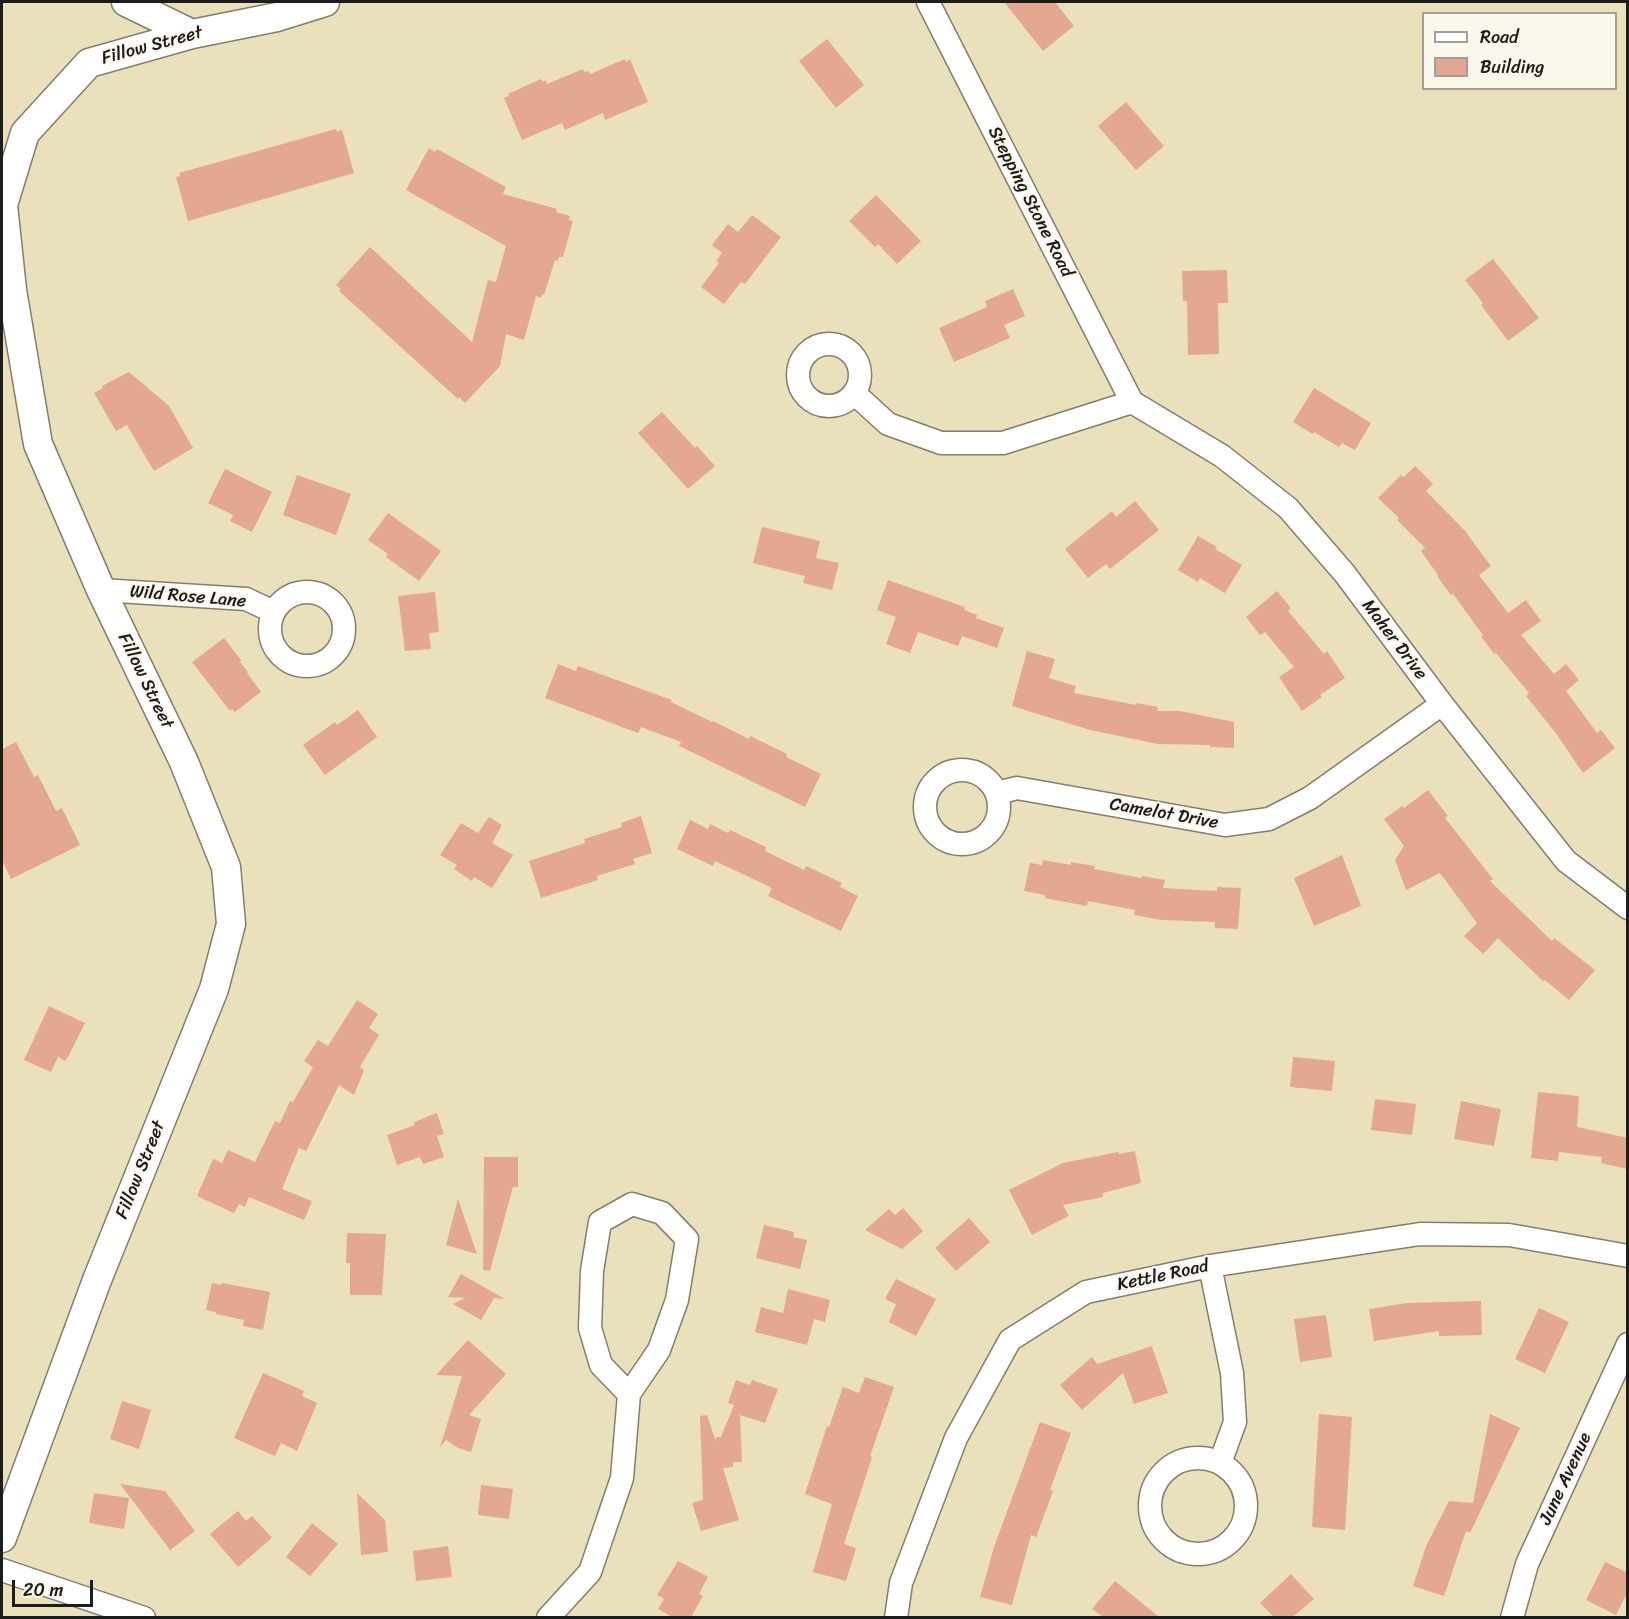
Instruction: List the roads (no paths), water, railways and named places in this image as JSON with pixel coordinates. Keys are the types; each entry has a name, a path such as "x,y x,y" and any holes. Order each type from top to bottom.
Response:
{"street":[{"path":"126,2 192,34"},
{"name":"Fillow Street","path":"2,1539 97,1280 214,989 231,924 226,867 184,762 101,590 38,444 12,290 3,206 25,133 89,63 192,34 277,17 325,2"},
{"name":"Stepping Stone Road","path":"928,2 1132,402"},
{"path":"854,393 888,424 941,443 1004,443 1132,402"},
{"name":"Maher Drive","path":"1132,402 1222,456 1288,508 1345,574 1442,704 1566,861 1628,908"},
{"name":"Wild Rose Lane","path":"101,590 246,599 274,612"},
{"name":"Camelot Drive","path":"997,793 1017,788 1225,825 1269,819 1310,798 1442,704"},
{"path":"548,1617 591,1572 622,1478 628,1394 659,1350 677,1300 687,1239 662,1213 632,1204 600,1222 592,1271 590,1329 601,1365 628,1394"},
{"name":"Kettle Road","path":"896,1617 901,1583 956,1438 1010,1340 1086,1292 1210,1266 1420,1234 1509,1235 1628,1256"},
{"path":"1210,1266 1232,1373 1234,1402 1235,1422 1220,1463"},
{"name":"June Avenue","path":"1512,1617 1527,1564 1628,1344"},
{"path":"1188,1458 1204,1458 1220,1463 1234,1473 1243,1487 1246,1504 1244,1521 1236,1536 1223,1547 1208,1553 1191,1554 1175,1549 1162,1539 1153,1524 1149,1507 1152,1491 1159,1476 1172,1465 1188,1458"},
{"path":"2,1570 144,1617"}]}
